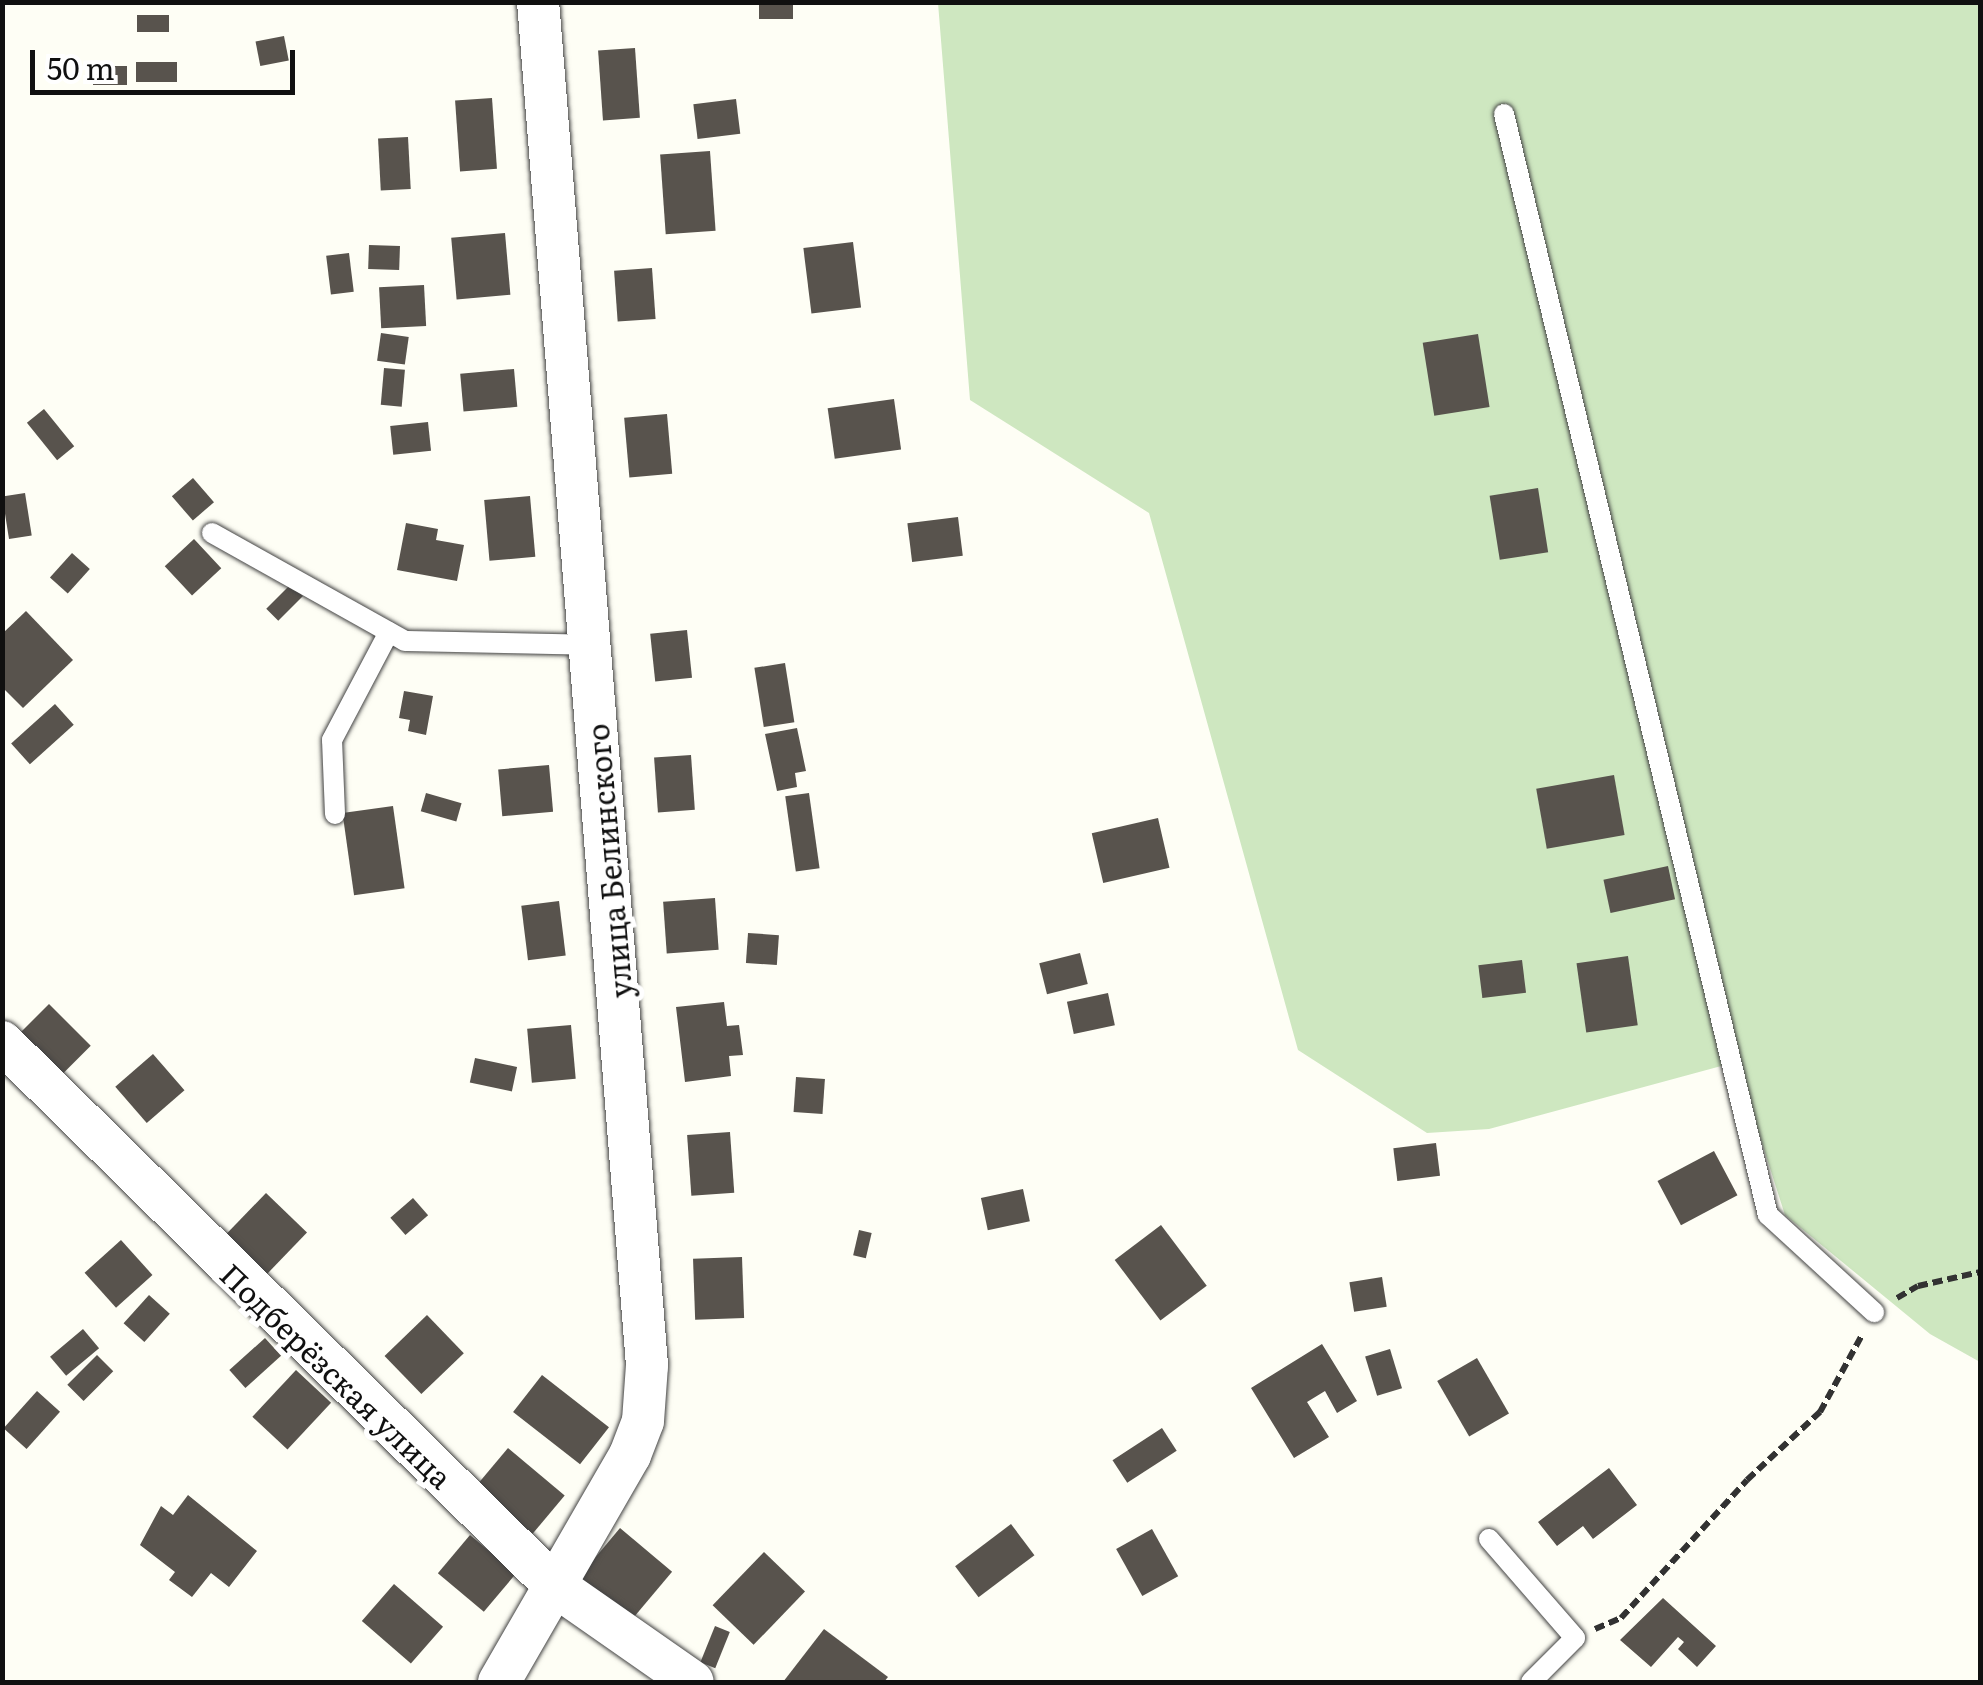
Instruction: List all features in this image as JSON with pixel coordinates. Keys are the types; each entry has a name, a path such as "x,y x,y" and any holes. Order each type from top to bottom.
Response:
{"street":[{"name":"улица Белинского","path":"499,1682 630,1455 643,1420 646,1365 538,2"},
{"name":"Подберёзская улица","path":"2,1042 554,1585 693,1682"}],"lane":[{"path":"1504,114 1768,1216 1874,1312"},
{"path":"212,532 405,640 591,644"},
{"path":"335,814 332,740 389,632"},
{"path":"1490,1539 1575,1638 1531,1682"}],"path":[{"path":"1575,1638 1621,1618 1747,1480 1820,1412 1874,1312 1918,1286 1980,1272"}],"green space":[{"path":"938,3 1980,3 1980,1362 1930,1334 1785,1215 1736,1062 1489,1129 1427,1133 1298,1050 1149,513 970,400"}],"building":[{"path":"759,2 793,2 793,19 759,19"},
{"path":"137,15 169,15 169,32 137,32"},
{"path":"284,36 289,61 260,66 256,42"},
{"path":"635,48 640,118 603,120 598,51"},
{"path":"136,62 177,62 177,82 136,82"},
{"path":"93,66 127,66 127,85 93,85"},
{"path":"492,98 497,169 460,171 455,101"},
{"path":"736,99 740,134 698,139 693,104"},
{"path":"408,137 411,189 381,190 378,139"},
{"path":"710,151 716,231 666,234 660,154"},
{"path":"505,233 510,295 457,299 451,238"},
{"path":"853,242 861,308 811,314 803,248"},
{"path":"369,245 400,246 399,270 368,269"},
{"path":"349,253 354,292 331,295 326,256"},
{"path":"652,268 656,319 618,322 614,271"},
{"path":"424,285 426,326 381,328 379,287"},
{"path":"381,333 409,337 405,365 377,361"},
{"path":"1478,334 1490,407 1434,416 1423,343"},
{"path":"384,368 405,370 402,407 381,405"},
{"path":"514,369 517,407 464,412 460,374"},
{"path":"894,399 901,450 835,459 828,408"},
{"path":"44,409 74,446 57,460 27,423"},
{"path":"667,414 672,474 629,478 624,418"},
{"path":"428,422 431,451 393,455 390,426"},
{"path":"193,478 214,502 193,521 172,496"},
{"path":"1538,488 1548,552 1500,560 1490,496"},
{"path":"25,493 32,535 9,539 2,497"},
{"path":"530,496 535,557 489,561 484,500"},
{"path":"958,517 963,556 912,562 907,523"},
{"path":"406,523 438,529 436,540 464,545 457,581 397,570"},
{"path":"194,539 221,568 192,596 165,566"},
{"path":"72,553 90,569 68,594 50,578"},
{"path":"291,584 303,596 278,621 266,609"},
{"path":"26,611 73,660 23,708 2,687 2,634"},
{"path":"687,630 692,678 655,682 650,634"},
{"path":"785,663 794,722 764,727 754,668"},
{"path":"404,691 433,696 426,735 408,731 410,720 399,718"},
{"path":"55,704 74,725 30,764 11,743"},
{"path":"797,728 806,771 795,773 797,787 777,791 765,734"},
{"path":"691,755 695,810 658,812 654,758"},
{"path":"549,765 553,812 502,816 498,769"},
{"path":"1614,775 1625,835 1547,849 1536,789"},
{"path":"426,793 462,803 456,821 421,811"},
{"path":"809,793 820,868 796,872 785,796"},
{"path":"393,806 405,888 354,895 342,813"},
{"path":"1158,818 1169,868 1103,883 1092,833"},
{"path":"1668,866 1675,899 1611,913 1603,880"},
{"path":"715,898 719,950 667,954 663,902"},
{"path":"559,901 566,956 528,960 521,906"},
{"path":"748,933 779,935 777,965 746,963"},
{"path":"1080,953 1088,984 1047,994 1039,963"},
{"path":"1628,956 1638,1025 1586,1033 1577,963"},
{"path":"1522,960 1526,993 1482,998 1478,965"},
{"path":"1108,993 1115,1025 1074,1034 1067,1002"},
{"path":"724,1002 727,1026 739,1025 743,1055 729,1056 731,1076 685,1082 676,1007"},
{"path":"49,1004 91,1046 62,1075 20,1033"},
{"path":"571,1025 576,1079 532,1083 527,1029"},
{"path":"153,1054 184,1090 147,1123 115,1087"},
{"path":"475,1058 517,1067 512,1091 470,1082"},
{"path":"796,1077 825,1079 822,1114 794,1112"},
{"path":"730,1132 734,1193 691,1196 687,1135"},
{"path":"1436,1143 1440,1176 1397,1181 1393,1148"},
{"path":"1714,1151 1737,1195 1681,1225 1657,1181"},
{"path":"1023,1189 1030,1221 988,1230 981,1198"},
{"path":"266,1193 307,1233 251,1291 210,1251"},
{"path":"413,1198 428,1215 405,1235 390,1218"},
{"path":"1161,1225 1207,1286 1160,1321 1115,1260"},
{"path":"859,1230 872,1233 866,1258 853,1255"},
{"path":"121,1240 152,1275 116,1308 85,1273"},
{"path":"742,1257 744,1318 695,1320 693,1259"},
{"path":"1382,1277 1387,1307 1354,1312 1349,1282"},
{"path":"149,1295 170,1314 144,1342 124,1323"},
{"path":"427,1315 464,1353 421,1394 385,1356"},
{"path":"83,1329 99,1348 66,1376 50,1357"},
{"path":"265,1338 281,1356 245,1388 229,1370"},
{"path":"1322,1344 1357,1401 1337,1413 1325,1391 1307,1402 1329,1437 1294,1458 1251,1388"},
{"path":"1390,1349 1402,1388 1377,1396 1365,1357"},
{"path":"97,1355 113,1371 84,1401 67,1385"},
{"path":"1477,1358 1509,1413 1469,1436 1437,1381"},
{"path":"296,1370 331,1403 287,1450 252,1417"},
{"path":"542,1375 609,1427 580,1464 513,1412"},
{"path":"37,1391 60,1412 27,1449 4,1428"},
{"path":"1162,1428 1177,1451 1127,1483 1113,1460"},
{"path":"508,1448 565,1496 533,1534 476,1486"},
{"path":"1609,1468 1637,1505 1593,1539 1583,1526 1557,1546 1538,1522"},
{"path":"188,1495 257,1551 229,1587 211,1573 192,1597 169,1580 175,1572 140,1545 161,1506 173,1515"},
{"path":"1011,1524 1034,1555 979,1597 955,1566"},
{"path":"620,1528 672,1572 626,1627 574,1583"},
{"path":"1152,1529 1178,1576 1142,1596 1116,1549"},
{"path":"470,1535 516,1574 484,1612 438,1573"},
{"path":"764,1552 805,1592 754,1645 713,1605"},
{"path":"394,1584 443,1627 411,1664 362,1621"},
{"path":"1663,1598 1716,1646 1697,1667 1678,1649 1684,1642 1678,1637 1651,1667 1620,1640"},
{"path":"715,1626 730,1632 715,1668 700,1662"},
{"path":"824,1629 888,1677 884,1682 783,1682"}]}
